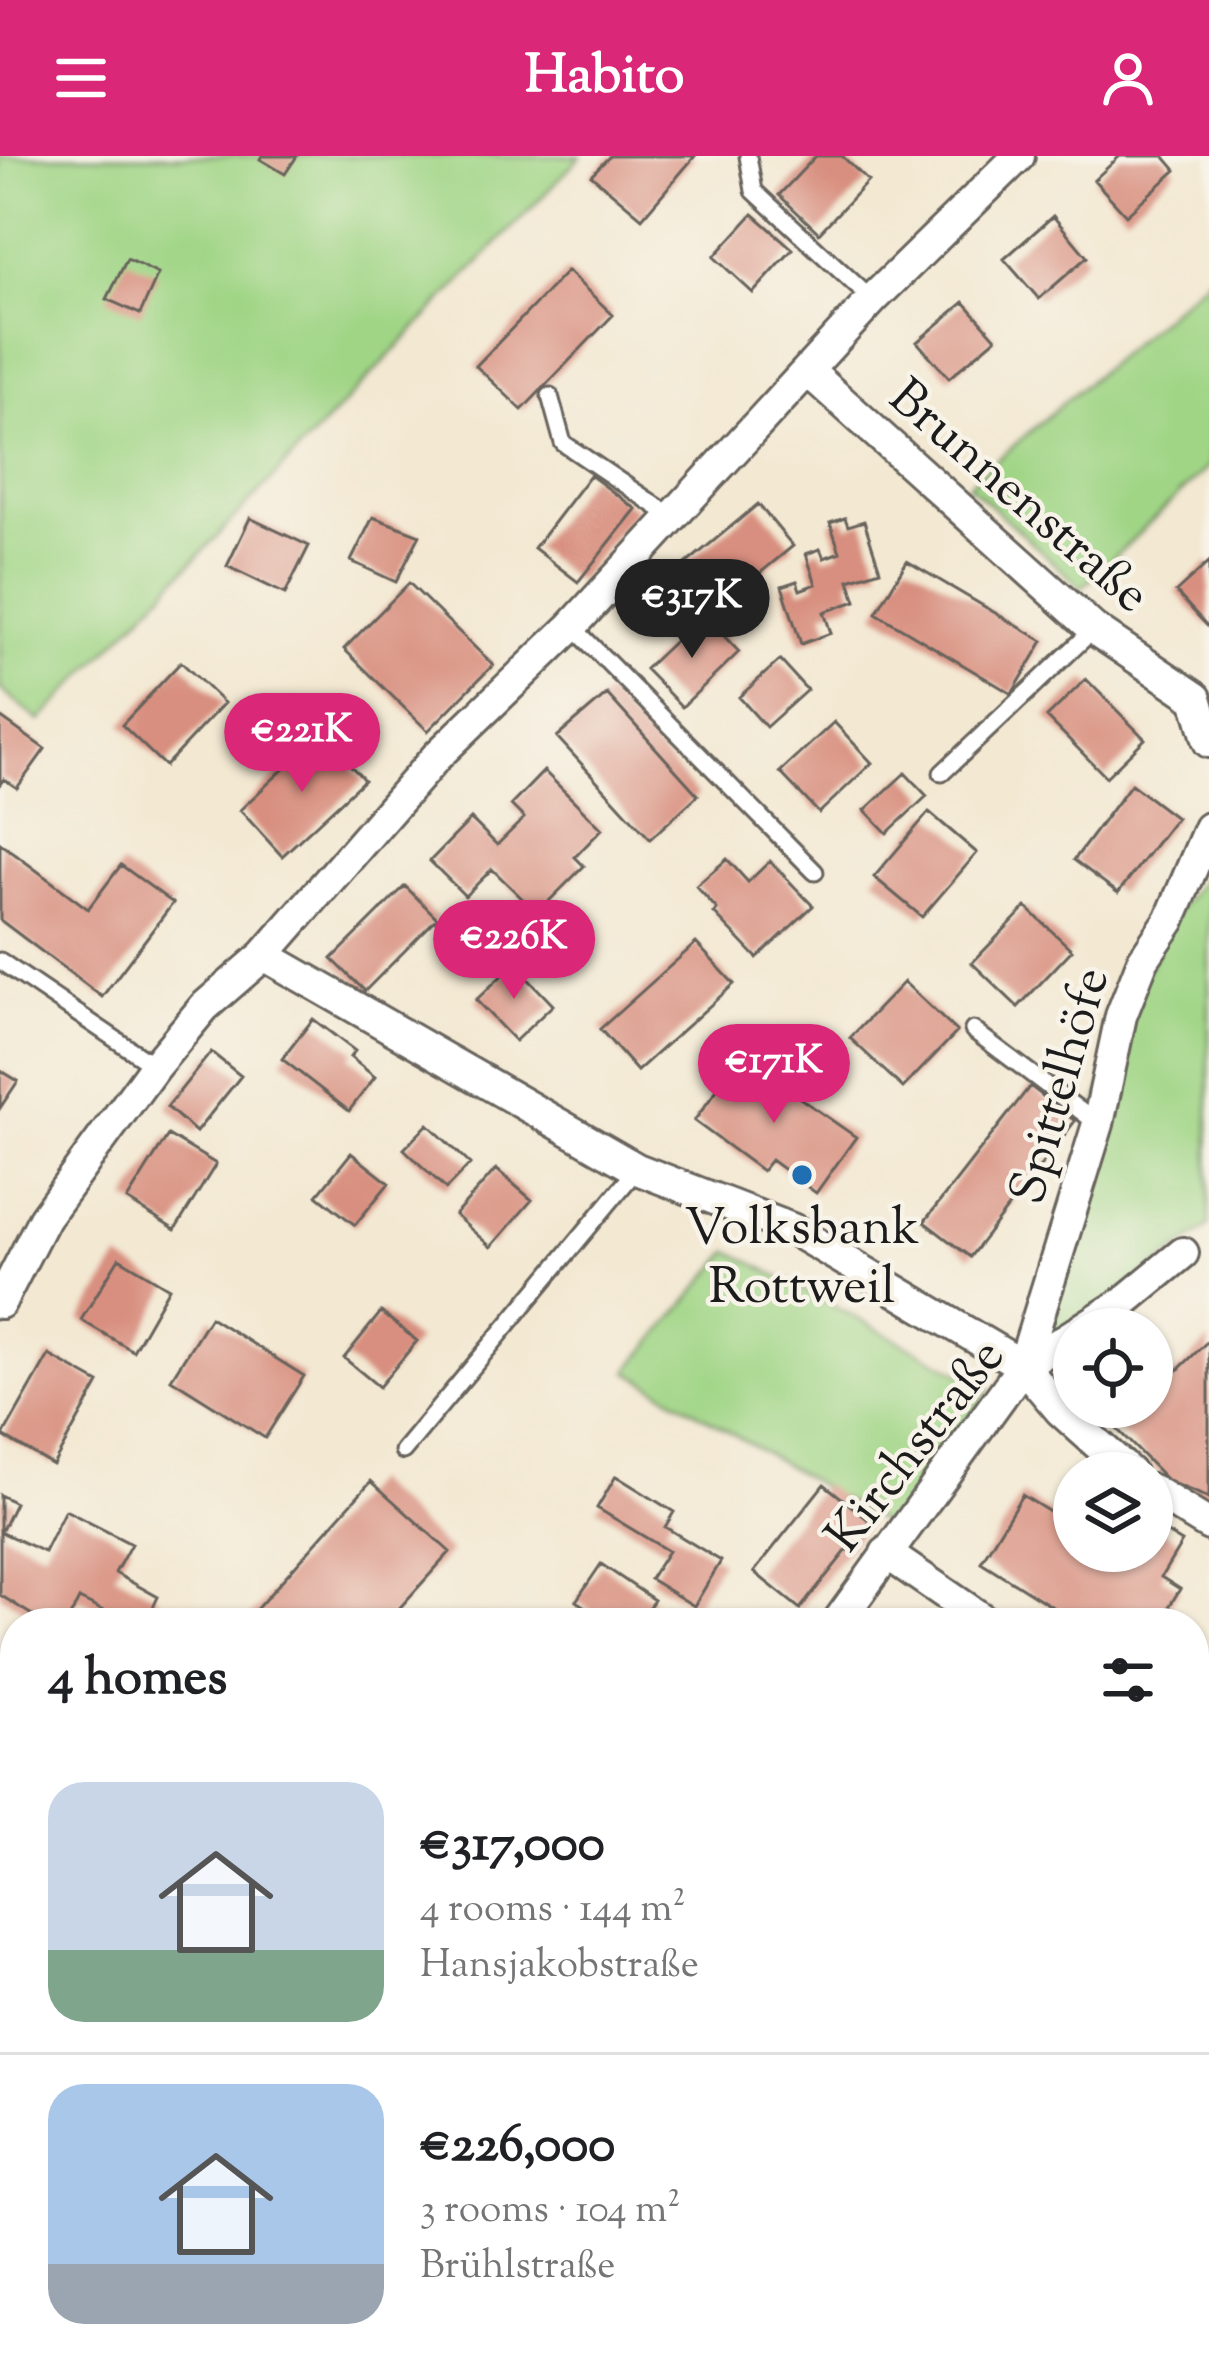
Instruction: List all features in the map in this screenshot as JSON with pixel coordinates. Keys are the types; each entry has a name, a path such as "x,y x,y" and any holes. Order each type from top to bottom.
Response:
{"street":[{"path":"0,1303 44,1218 204,1007 264,955 437,756 572,626 872,300 1019,156"},
{"name":"Brunnenstraße","path":"808,371 1094,629 1203,693 1209,742"},
{"name":"Spittelhöfe","path":"1023,1366 1098,1124 1121,1016 1143,960 1170,920 1208,838"},
{"path":"264,955 637,1169 792,1229 1023,1366 1060,1410 1107,1452"},
{"name":"Kirchstraße","path":"1114,1308 1183,1253"},
{"name":"Kirchstraße","path":"848,1608 1023,1366 1053,1347"},
{"path":"1173,1503 1209,1525"},
{"path":"886,1553 966,1608"}],"lane":[{"path":"748,156 754,191 872,300"},
{"path":"550,396 563,442 674,518"},
{"path":"572,626 815,872"},
{"path":"942,773 1094,629"},
{"path":"0,961 155,1066"},
{"path":"973,1030 1098,1124"},
{"path":"403,1451 637,1169"}],"green space":[{"path":"0,156 581,156 40,721 0,689"},
{"path":"1209,277 1209,466 1082,588 968,485"},
{"path":"1209,870 1209,1226 1100,1308 1053,1308 1053,1343 1023,1366 1118,1030 1170,920"},
{"path":"730,1251 990,1389 887,1526 628,1371"}],"building":[{"path":"262,156 297,156 285,174"},
{"path":"610,156 695,156 642,218 591,175"},
{"path":"816,156 842,156 868,181 819,233 779,195"},
{"path":"1120,156 1164,156 1176,170 1126,215 1094,180"},
{"path":"753,214 793,249 753,293 714,257"},
{"path":"1053,216 1087,257 1039,299 1004,259"},
{"path":"127,259 158,274 140,314 107,299"},
{"path":"567,271 613,315 522,410 476,366"},
{"path":"964,302 996,338 949,378 917,342"},
{"path":"590,475 636,509 578,582 534,548"},
{"path":"758,504 793,546 715,610 681,568"},
{"path":"373,517 420,535 396,582 351,561"},
{"path":"250,518 309,546 285,594 227,566"},
{"path":"845,518 848,526 864,521 880,570 849,580 856,601 824,612 831,633 801,644 782,586 797,581 800,590 816,584 806,554 820,549 824,558 840,552 830,523"},
{"path":"907,561 1043,641 1012,694 876,613"},
{"path":"1209,562 1209,628 1176,592"},
{"path":"409,583 493,665 428,731 344,649"},
{"path":"703,614 739,652 682,707 645,669"},
{"path":"780,660 807,690 766,727 739,697"},
{"path":"181,662 224,703 165,766 122,725"},
{"path":"1086,679 1145,739 1106,777 1047,717"},
{"path":"607,694 698,795 650,839 557,737"},
{"path":"0,717 45,749 17,788 4,779 0,784"},
{"path":"834,722 872,763 819,813 780,772"},
{"path":"321,734 364,780 282,856 240,810"},
{"path":"544,771 602,829 575,857 584,866 537,913 492,869 465,896 430,861 471,819 497,845 524,818 511,805"},
{"path":"905,773 927,796 887,833 865,810"},
{"path":"1131,784 1176,818 1118,893 1074,860"},
{"path":"929,812 977,853 922,917 874,877"},
{"path":"0,843 88,909 121,865 173,903 102,997 0,920"},
{"path":"727,859 748,882 770,861 813,906 757,958 714,913 717,909 696,886"},
{"path":"405,886 437,918 365,991 332,959"},
{"path":"1026,907 1072,950 1018,1007 972,963"},
{"path":"696,943 734,984 637,1071 600,1029"},
{"path":"514,964 553,1005 515,1041 476,1000"},
{"path":"904,982 957,1032 903,1088 850,1038"},
{"path":"313,1019 355,1051 350,1057 375,1077 349,1111 282,1059"},
{"path":"211,1052 241,1076 196,1132 167,1107"},
{"path":"741,1057 856,1137 816,1193 771,1160 762,1171 694,1121"},
{"path":"0,1070 18,1081 0,1108"},
{"path":"1030,1086 1075,1121 970,1257 924,1222"},
{"path":"428,1124 470,1164 446,1189 404,1149"},
{"path":"168,1135 216,1164 175,1230 127,1200"},
{"path":"351,1153 389,1183 355,1225 317,1195"},
{"path":"496,1169 532,1200 491,1247 455,1215"},
{"path":"119,1258 169,1288 133,1351 81,1320"},
{"path":"381,1312 417,1341 379,1387 344,1358"},
{"path":"210,1317 304,1376 265,1438 171,1379"},
{"path":"1209,1340 1209,1498 1173,1484 1173,1452 1140,1452 1117,1429 1173,1428 1173,1375"},
{"path":"49,1355 99,1383 53,1465 3,1436"},
{"path":"616,1476 674,1512 665,1527 721,1561 694,1606 650,1579 668,1551 597,1508"},
{"path":"371,1481 450,1552 400,1608 257,1608"},
{"path":"824,1484 870,1521 801,1608 754,1572"},
{"path":"0,1495 15,1503 1,1532 44,1552 65,1510 131,1544 115,1573 158,1597 153,1608 97,1608 79,1599 74,1608 21,1608 0,1595"},
{"path":"1022,1495 1053,1514 1053,1572 1164,1572 1161,1577 1180,1589 1168,1608 1054,1608 981,1562"},
{"path":"1173,1537 1182,1542 1173,1557"},
{"path":"601,1564 654,1600 648,1608 587,1608 576,1601"}],"place":[{"name":"Volksbank Rottweil","path":"802,1175"}]}
